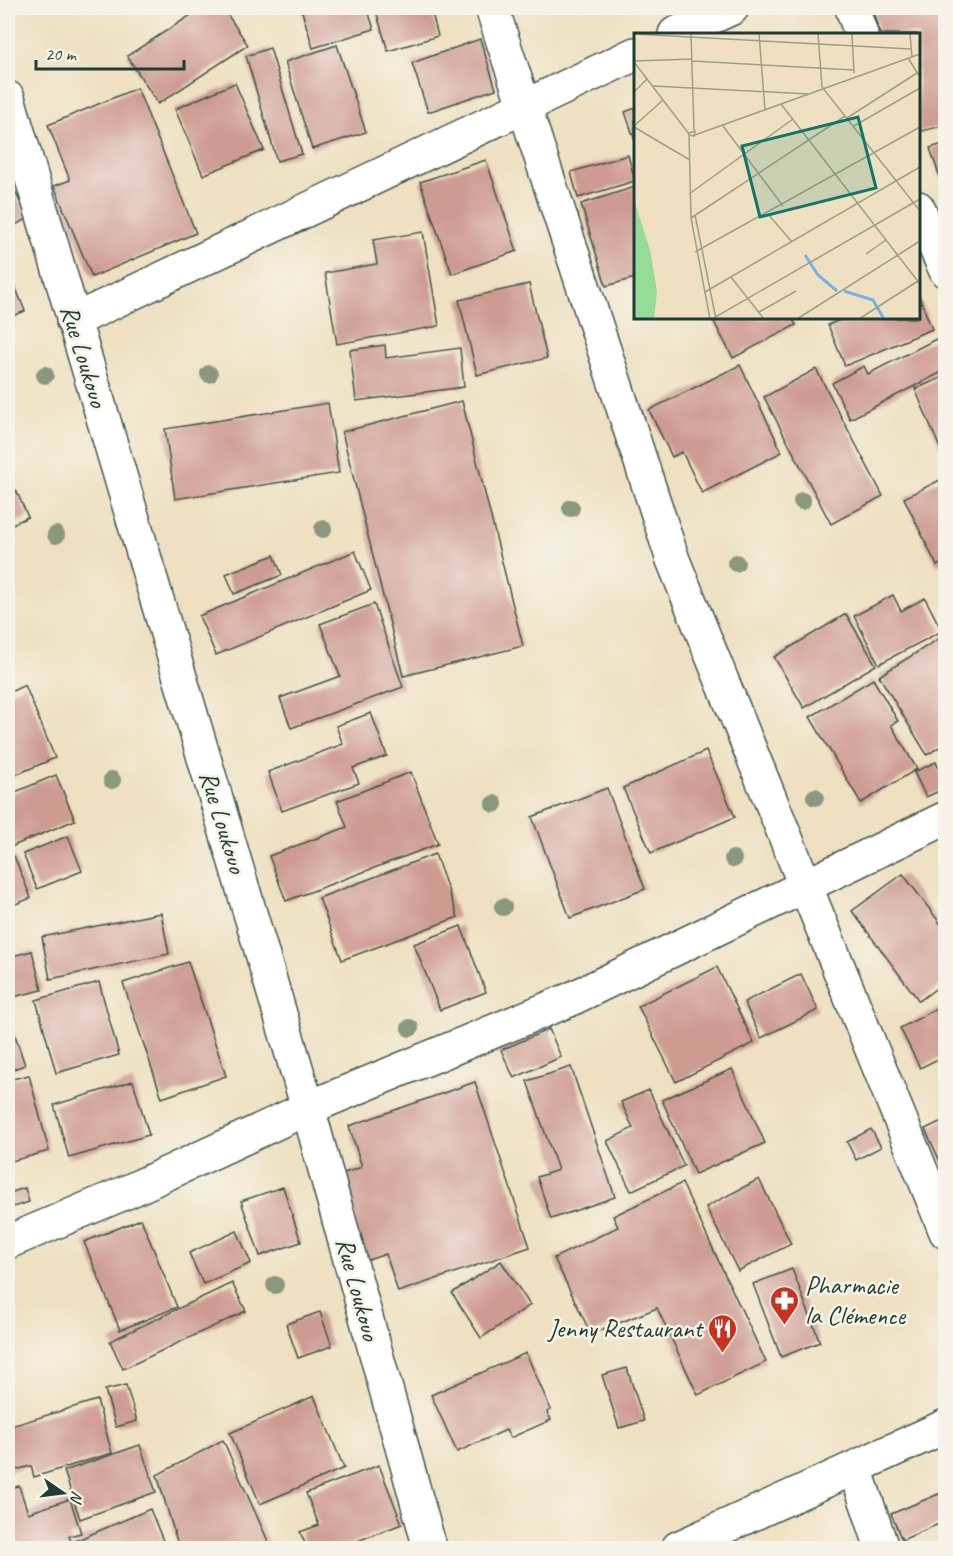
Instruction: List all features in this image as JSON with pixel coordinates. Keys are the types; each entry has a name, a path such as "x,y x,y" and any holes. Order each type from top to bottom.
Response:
{"street":[{"path":"492,8 526,105 673,560 807,885 945,1232"},
{"path":"677,33 732,8"},
{"path":"852,8 861,33"},
{"path":"74,321 634,54"},
{"name":"Rue Loukouo","path":"8,105 308,1108 430,1548"},
{"path":"920,213 945,272"},
{"path":"8,1242 129,1191 308,1108 569,1000 945,818"},
{"path":"678,1548 945,1426"},
{"path":"855,1468 882,1548"}],"building":[{"path":"202,8 223,8 248,45 158,104 127,56"},
{"path":"301,8 367,8 374,29 313,48"},
{"path":"375,8 448,8 432,13 438,36 388,51"},
{"path":"872,8 946,8 946,125 920,132 920,33 880,33"},
{"path":"480,39 496,89 428,112 412,63"},
{"path":"337,45 366,132 312,149 285,62"},
{"path":"270,48 302,154 277,161 246,56"},
{"path":"235,83 264,150 203,175 175,109"},
{"path":"137,88 196,233 92,277 54,186 70,180 48,125"},
{"path":"634,108 634,138 625,112"},
{"path":"946,143 946,193 945,193 930,148"},
{"path":"628,155 634,181 578,198 571,172"},
{"path":"486,160 517,251 452,274 420,182"},
{"path":"8,176 28,219 8,228"},
{"path":"634,187 634,278 606,286 581,204"},
{"path":"423,232 439,326 337,344 325,273 377,264 373,240"},
{"path":"8,269 25,311 8,318"},
{"path":"529,284 547,358 477,375 459,300"},
{"path":"920,299 932,329 845,366 828,325 839,320 920,320"},
{"path":"713,320 793,320 796,325 733,358"},
{"path":"940,337 946,348 946,370 850,419 832,383 864,366 868,374"},
{"path":"385,345 386,358 460,348 464,387 356,401 350,350"},
{"path":"740,365 782,452 702,493 682,452 672,457 649,410"},
{"path":"816,369 883,496 831,524 764,397"},
{"path":"946,376 946,451 942,453 915,389"},
{"path":"462,401 523,646 403,676 342,432"},
{"path":"328,403 339,473 175,499 165,429"},
{"path":"946,477 946,561 937,566 904,498"},
{"path":"16,490 28,517 8,526 8,494"},
{"path":"355,551 371,590 216,655 199,616"},
{"path":"274,555 282,575 234,594 226,574"},
{"path":"893,595 901,611 925,598 942,631 879,664 854,616"},
{"path":"374,604 403,687 291,728 280,698 340,676 320,624"},
{"path":"846,614 876,665 804,708 774,657"},
{"path":"946,634 946,753 941,746 927,755 879,676"},
{"path":"873,679 898,721 891,725 917,769 861,803 810,717"},
{"path":"25,685 55,758 8,778 8,693"},
{"path":"371,713 387,756 353,768 359,783 282,811 268,772 343,744 336,726"},
{"path":"706,751 735,817 651,853 623,788"},
{"path":"936,762 946,788 926,797 914,772"},
{"path":"411,772 438,844 286,901 269,856 347,827 337,801"},
{"path":"56,775 75,820 8,848 8,795"},
{"path":"607,788 645,889 570,918 532,817"},
{"path":"68,836 82,871 37,889 23,854"},
{"path":"435,854 458,917 342,960 319,898"},
{"path":"14,856 31,898 8,907 8,859"},
{"path":"903,874 946,931 946,981 919,1001 852,911"},
{"path":"161,913 169,954 50,979 42,937"},
{"path":"461,926 486,992 440,1010 414,944"},
{"path":"32,951 42,990 13,997 8,979 8,957"},
{"path":"188,962 226,1076 162,1098 123,983"},
{"path":"717,967 754,1043 676,1082 638,1006"},
{"path":"801,974 818,1010 761,1038 744,1002"},
{"path":"99,982 119,1055 56,1073 36,1000"},
{"path":"946,1004 946,1055 920,1068 900,1028"},
{"path":"8,1018 25,1065 8,1071"},
{"path":"549,1029 561,1057 514,1078 501,1050"},
{"path":"571,1067 615,1197 551,1219 537,1177 558,1170 527,1081"},
{"path":"732,1069 765,1143 695,1174 662,1100"},
{"path":"29,1075 49,1151 8,1162 8,1080"},
{"path":"133,1081 149,1135 69,1158 54,1105"},
{"path":"475,1082 530,1247 398,1292 386,1254 362,1262 333,1177 362,1167 349,1126"},
{"path":"649,1090 684,1166 631,1191 607,1141 633,1128 621,1102"},
{"path":"946,1119 946,1174 925,1129"},
{"path":"871,1129 881,1147 856,1160 847,1142"},
{"path":"759,1179 791,1244 738,1271 706,1207"},
{"path":"682,1183 766,1362 698,1395 657,1308 591,1334 554,1258 618,1227 613,1216"},
{"path":"283,1187 301,1242 260,1256 241,1201"},
{"path":"25,1188 29,1202 13,1207 9,1193"},
{"path":"141,1219 177,1307 120,1330 84,1242"},
{"path":"237,1231 251,1263 203,1284 189,1253"},
{"path":"501,1261 530,1305 481,1338 452,1293"},
{"path":"792,1269 820,1342 781,1357 753,1284"},
{"path":"232,1283 246,1311 123,1369 110,1341"},
{"path":"320,1312 332,1346 298,1358 286,1324"},
{"path":"526,1353 551,1410 547,1412 551,1420 510,1438 506,1430 457,1452 431,1395"},
{"path":"627,1368 644,1421 619,1428 602,1375"},
{"path":"126,1385 137,1421 116,1427 105,1390"},
{"path":"314,1396 344,1468 260,1504 230,1433"},
{"path":"97,1400 112,1453 34,1477 31,1466 8,1472 8,1427"},
{"path":"223,1440 271,1548 179,1548 157,1475"},
{"path":"140,1445 156,1492 80,1519 64,1471"},
{"path":"379,1465 402,1524 339,1548 307,1548 300,1532 319,1525 306,1493"},
{"path":"19,1486 28,1513 70,1499 81,1533 69,1536 73,1548 8,1548 8,1489"},
{"path":"946,1491 946,1521 902,1540 891,1514"},
{"path":"150,1509 166,1548 76,1548 73,1542"}],"place":[{"name":"Pharmacie la Clémence","path":"784,1326"},
{"name":"Jenny Restaurant","path":"723,1354"}]}
